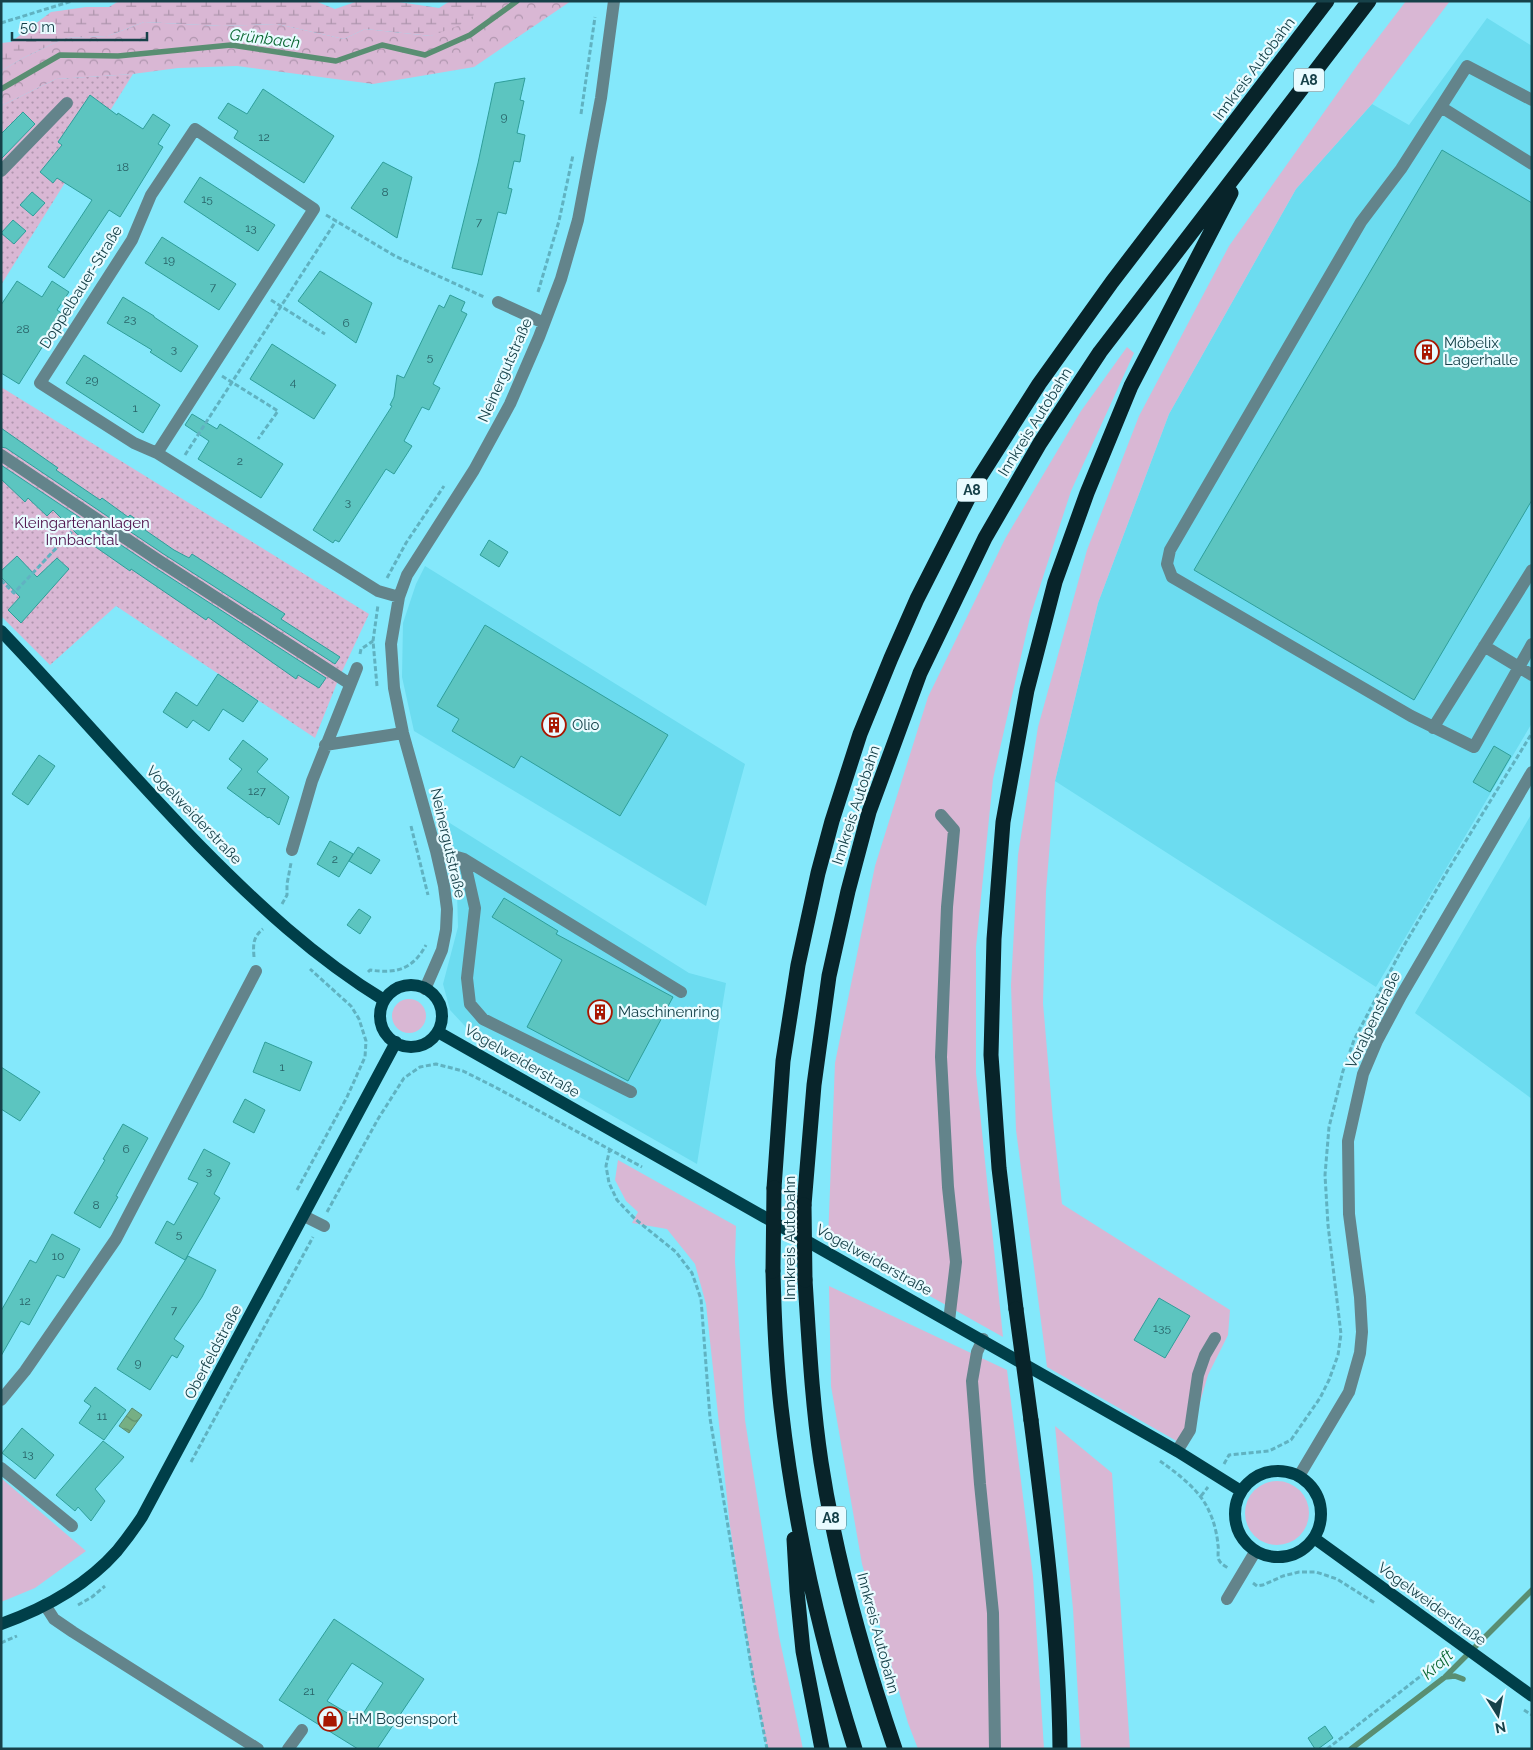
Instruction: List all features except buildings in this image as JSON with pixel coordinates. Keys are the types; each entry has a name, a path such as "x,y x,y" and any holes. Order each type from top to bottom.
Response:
{"highway":[{"name":"Innkreis Autobahn","path":"855,1749 825,1646 804,1553 781,1408 776,1343 773,1271 774,1188 783,1061 798,965 818,873 860,734 917,599 976,483 1039,384 1112,282 1327,1"},
{"name":"Innkreis Autobahn","path":"895,1749 875,1691 851,1609 835,1538 821,1461 811,1374 805,1280 804,1205 814,1085 829,976 848,891 869,812 920,673 984,538 1040,443 1100,352 1369,1"},
{"path":"1060,1749 1055,1648 1044,1524 999,1168 992,1046 994,939 1003,822 1027,690 1055,582 1094,475 1132,386 1249,158"},
{"path":"792,1483 796,1591 803,1651 822,1749"}],"main road":[{"name":"Vogelweiderstraße","path":"1,631 174,819 272,917 321,957 384,1000"},
{"path":"407,985 425,989 432,994 441,1007 441,1024 438,1032 424,1044 405,1046 396,1042 388,1036 380,1019 384,1000 390,993 407,985"},
{"name":"Vogelweiderstraße","path":"438,1032 1178,1451 1240,1491"},
{"name":"Oberfeldstraße","path":"1,1624 46,1605 85,1580 116,1552 142,1518 396,1042"},
{"path":"1273,1471 1299,1476 1310,1485 1318,1497 1321,1511 1320,1525 1314,1538 1300,1551 1281,1558 1255,1552 1245,1543 1237,1531 1234,1518 1235,1504 1240,1491 1249,1481 1260,1474 1273,1471"},
{"name":"Vogelweiderstraße","path":"1314,1538 1532,1696"}],"street":[{"name":"Neinergutstraße","path":"425,989 442,950 446,930 446,910 444,886 436,851 403,733 394,688 391,644 399,597 407,575 474,470 510,404 561,279 578,220 601,98 613,6"},
{"path":"1532,100 1467,66 1401,169 1361,222 1170,550 1167,564 1172,576 1433,728 1474,747 1532,644"},
{"path":"1,171 67,103"},
{"path":"1440,107 1532,164"},
{"name":"Doppelbauer-Straße","path":"314,208 195,129 151,195 132,240 40,383 134,443 157,453 370,586 382,593 399,597"},
{"path":"157,453 314,208"},
{"path":"498,302 544,323"},
{"path":"1,455 350,684"},
{"path":"1433,728 1532,570"},
{"path":"1484,646 1532,675"},
{"path":"292,850 312,781 357,668"},
{"path":"325,745 403,733"},
{"name":"Voralpenstraße","path":"1299,1476 1349,1392 1360,1353 1362,1332 1360,1297 1349,1214 1348,1141 1354,1106 1363,1074 1377,1041 1401,996 1532,772"},
{"path":"941,816 954,830 947,907 941,1057 948,1187 956,1262 949,1321"},
{"path":"436,851 464,859 681,992"},
{"path":"464,859 475,908 467,978 470,1004 483,1019 631,1092"},
{"path":"1,1400 25,1371 116,1239 256,971"},
{"path":"304,1216 324,1226"},
{"path":"1178,1451 1190,1430 1198,1375 1205,1355 1215,1338"},
{"path":"983,1340 977,1352 972,1381 993,1612 995,1749"},
{"path":"1,1468 72,1526"},
{"path":"1227,1599 1255,1552"},
{"path":"46,1605 54,1619 73,1632 258,1749"},
{"path":"288,1749 302,1730"}],"path":[{"path":"1,23 72,1"},
{"path":"580,116 595,18 613,6"},
{"path":"530,316 545,272 559,221 573,154"},
{"path":"314,208 395,256 487,299 498,302"},
{"path":"178,466 336,221"},
{"path":"260,292 325,334"},
{"path":"210,370 278,411 258,439"},
{"path":"478,428 504,378"},
{"path":"378,690 373,641 376,612 388,574 449,478"},
{"path":"1,580 14,593 89,513"},
{"path":"410,820 430,904"},
{"path":"272,917 287,895 287,884 293,856 292,850"},
{"path":"256,971 253,947 257,934 264,928"},
{"path":"295,1194 347,1098 365,1057 366,1041 359,1019 351,1006 361,986 370,970 388,972 404,969 419,958 427,943"},
{"path":"404,1078 420,1067 436,1064 463,1071 645,1169"},
{"path":"616,1134 606,1166 609,1183 617,1200 635,1219 676,1252 692,1272 702,1299 710,1418 753,1677 767,1749"},
{"path":"1157,1458 1177,1473 1201,1496 1209,1510 1215,1528 1218,1559 1240,1576 1257,1586 1282,1576 1299,1572 1316,1572 1337,1579 1376,1604"},
{"path":"1328,1749 1460,1644"},
{"path":"1441,1648 1449,1654"}],"shaded area":[{"path":"1487,18 1532,46 1532,723 1376,987 1055,781 1098,603 1169,414 1296,189 1372,104 1409,125"},
{"path":"425,566 745,764 706,906 414,731 402,677 403,623 416,584"},
{"path":"1532,813 1532,1099 1415,1013"},
{"path":"437,815 689,973 726,983 697,1164 476,1038 450,1010 443,984 458,927 457,892"}],"green space":[{"path":"119,1 315,1 335,9 358,1 392,1 439,8 450,1 489,1 487,6 460,25 431,36 365,29 344,39 277,24 222,26 144,22 108,36 65,38 1,71 1,43 11,42 51,12 86,7 109,7"},
{"path":"489,1 571,1 474,67 373,84 237,66 178,68 133,74 56,79 1,106 1,71 65,38 108,36 144,22 222,26 277,24 344,39 365,29 431,36 486,6"},
{"path":"1406,1 1450,1 1372,104 1296,189 1169,414 1098,603 1055,781 1046,891 1043,1003 1062,1204 1230,1310 1228,1335 1208,1375 1187,1447 1047,1367 1016,1130 1011,985 1018,855 1038,727 1087,550 1139,416 1229,246 1361,60"},
{"path":"133,74 1,285 1,106 56,79"},
{"path":"1127,347 1134,353 1071,491 1030,617 993,779 976,947 976,1073 1003,1337 828,1239 835,1063 875,866 928,697 1005,539 1081,411"},
{"name":"Kleingartenanlagen Innbachtal","path":"1,387 369,614 339,678 315,738 116,606 50,665 1,616"},
{"path":"409,999 421,1004 426,1016 421,1028 409,1033 397,1028 392,1016 397,1004"},
{"path":"618,1160 736,1226 735,1261 745,1420 779,1636 803,1749 767,1749 753,1677 730,1526 706,1304 695,1264 667,1229 632,1223 638,1212 626,1201 615,1180"},
{"path":"829,1286 1007,1370 1033,1576 1044,1749 918,1749 908,1723 862,1564 831,1386"},
{"path":"1055,1426 1112,1473 1130,1749 1081,1749 1073,1609"},
{"path":"1,1478 86,1551 35,1588 1,1602"},
{"path":"1271,1481 1283,1481 1300,1490 1307,1501 1309,1513 1307,1525 1300,1536 1283,1545 1271,1545 1259,1540 1250,1531 1245,1519 1245,1507 1250,1495 1259,1486"}],"water":[{"path":"132,1408 142,1415 129,1433 119,1426"}],"waterway":[{"name":"Grünbach","path":"1,89 60,55 118,56 231,45 336,61 382,45 425,55 470,35 517,1"},
{"name":"Kraft","path":"1351,1749 1445,1677 1532,1590"},
{"path":"1445,1677 1455,1676 1463,1679"}],"place":[{"name":"Möbelix Lagerhalle","path":"1427,352"},
{"name":"Olio","path":"554,725"},
{"name":"Maschinenring","path":"600,1012"},
{"name":"HM Bogensport","path":"330,1719"}]}
